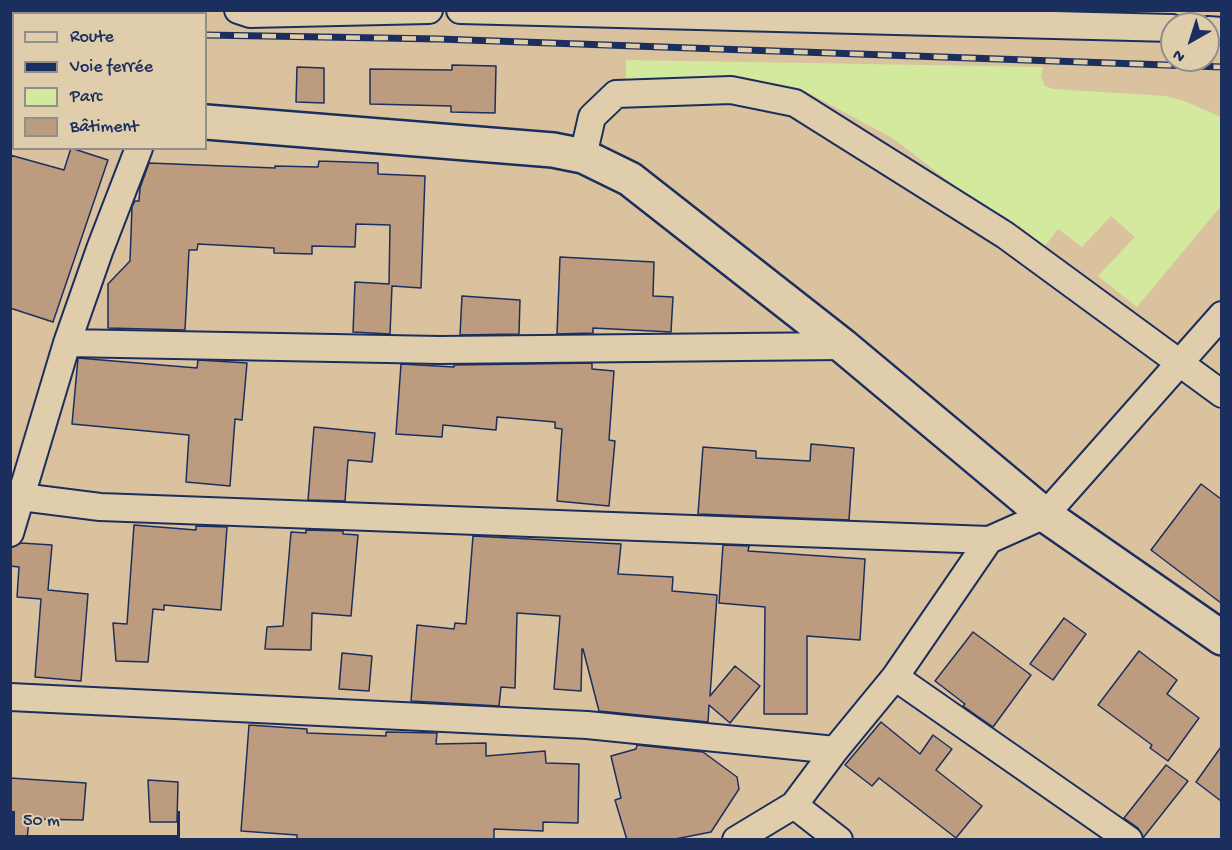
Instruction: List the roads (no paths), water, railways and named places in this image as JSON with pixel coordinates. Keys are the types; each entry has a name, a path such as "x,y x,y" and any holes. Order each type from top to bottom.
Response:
{"main road":[{"path":"207,122 553,150 583,156 630,179 843,346 1045,514 1221,638"}],"street":[{"path":"238,10 250,14 429,10"},
{"path":"460,10 1160,22"},
{"path":"583,156 592,117 616,94 731,90 795,103 1005,235 1221,394"},
{"path":"10,533 67,344 138,150"},
{"path":"21,497 100,507 989,540 1045,514 1221,315"},
{"path":"67,344 440,350 843,346"},
{"path":"736,840 794,805 835,750 895,677 989,540"},
{"path":"895,677 1129,840"},
{"path":"10,698 587,725 835,750"},
{"path":"794,805 838,840"}],"railway":[{"path":"207,35 439,39 1222,67"}]}
